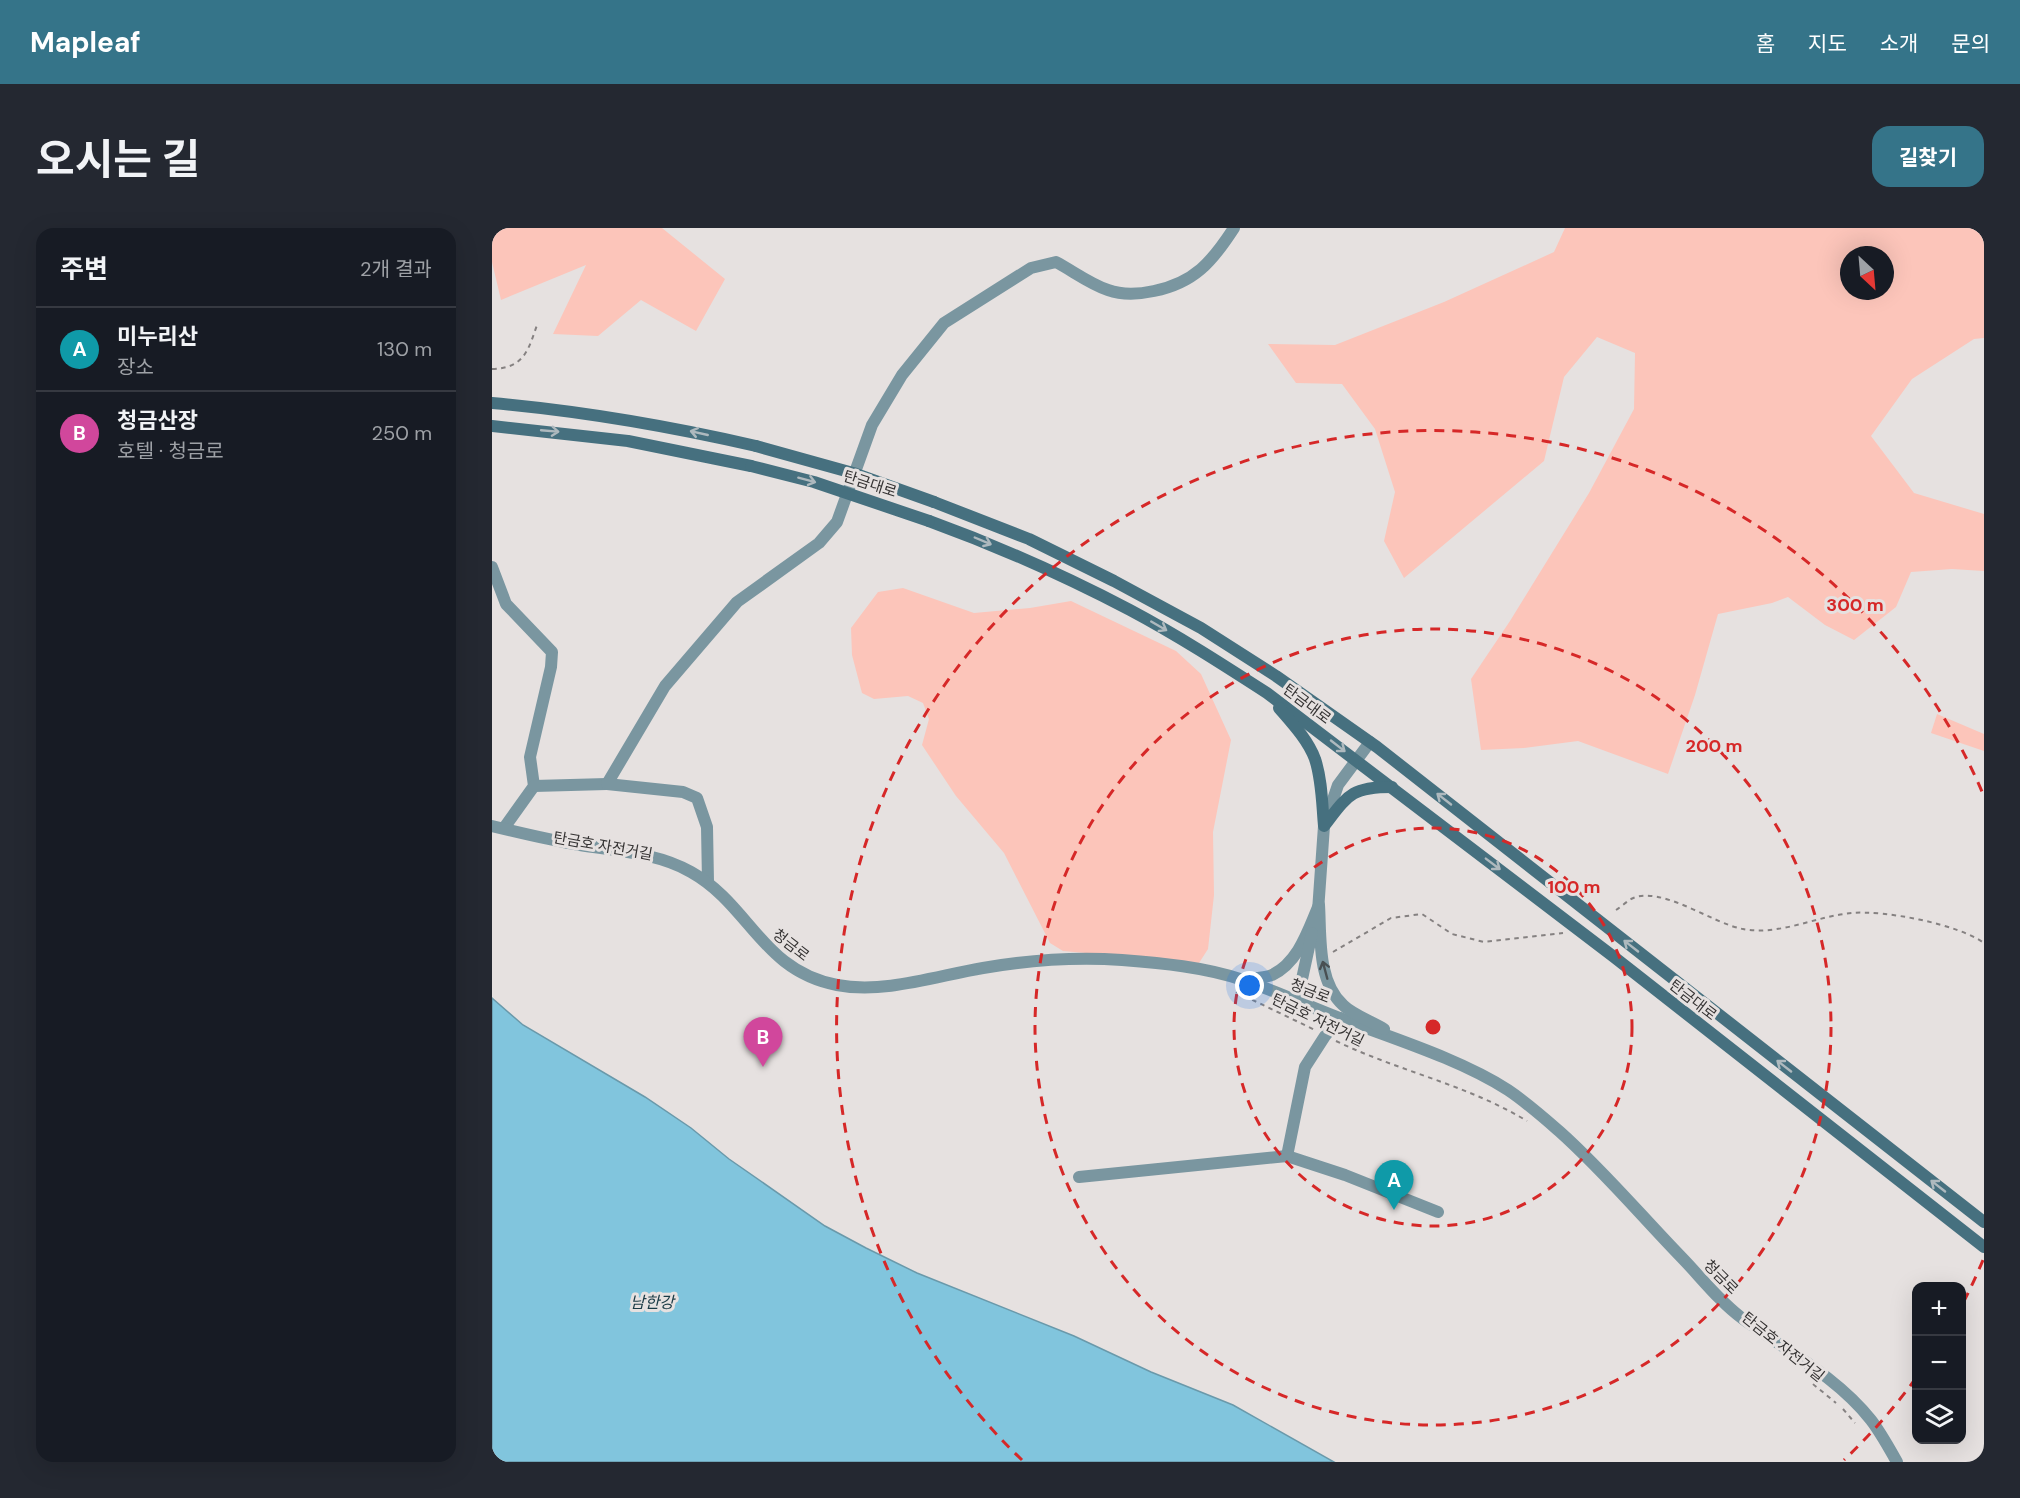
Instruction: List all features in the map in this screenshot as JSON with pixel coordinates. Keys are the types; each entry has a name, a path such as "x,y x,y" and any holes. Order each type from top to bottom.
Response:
{"main road":[{"name":"탄금대로","path":"492,403 578,412 683,430 756,446 853,473 1029,539 1201,628 1285,682 1371,742 1984,1222"},
{"name":"탄금대로","path":"492,426 628,441 750,466 814,482 975,537 1131,610 1267,693 1596,944 1984,1247"},
{"path":"1267,693 1299,731 1315,758 1324,826"},
{"path":"1324,826 1346,797 1371,787 1392,788"}],"street":[{"path":"607,784 665,686 736,602 819,543 837,522 872,424 902,375 944,323 1031,268 1056,262 1109,291 1140,294 1174,287 1196,275 1206,266 1234,228"},
{"path":"492,567 506,604 552,652 551,667 534,730 530,757 534,786"},
{"path":"1371,742 1338,786 1324,826 1319,905 1322,959 1332,991 1343,1005 1413,1046"},
{"path":"498,827 534,786 607,784 682,792 697,798 707,827 708,882"},
{"name":"청금로","path":"498,827 558,841 660,858 687,869 708,882 774,954 792,968 813,979 840,986 889,985 1025,962 1070,959 1122,960 1165,965 1241,979 1413,1046 1485,1077 1509,1091 1558,1130 1708,1286 1743,1319 1755,1325 1835,1384 1855,1402 1883,1437 1897,1462"},
{"path":"1241,979 1270,976 1284,968 1299,950 1319,905"},
{"path":"1297,1002 1319,905"},
{"path":"1287,1156 1305,1067 1340,1018"},
{"path":"1079,1177 1287,1156 1345,1175 1438,1212"}],"path":[{"path":"492,369 512,365 526,356 537,325"},
{"path":"1616,910 1632,898 1655,896 1743,929 1769,930 1852,913 1908,917 1945,926 1984,943"},
{"path":"1322,959 1391,918 1422,914 1452,934 1484,942 1563,933"},
{"name":"탄금호 자전거길","path":"1227,989 1365,1054 1500,1105 1532,1125"},
{"name":"탄금호 자전거길","path":"1813,1384 1839,1405 1855,1423"}],"shaded area":[{"path":"492,228 662,228 725,279 696,331 641,300 598,336 553,334 586,265 501,300 492,262"},
{"path":"1565,228 1984,228 1984,338 1974,339 1912,379 1871,436 1914,493 1984,514 1984,571 1952,569 1911,572 1896,607 1854,640 1825,625 1788,597 1772,603 1718,614 1695,695 1668,774 1578,741 1524,748 1481,750 1471,679 1510,621 1589,493 1634,409 1635,353 1597,337 1564,377 1544,461 1404,578 1384,541 1395,492 1375,429 1342,384 1296,383 1268,344 1335,345 1444,302 1554,252"},
{"path":"903,588 974,613 1030,608 1071,601 1176,651 1201,674 1231,740 1213,832 1214,895 1208,949 1199,963 1063,951 1050,943 1004,853 956,796 922,745 929,719 923,703 908,696 874,699 862,693 852,655 851,628 878,592"},
{"path":"1937,714 1984,734 1984,751 1931,733"}],"water":[{"name":"남한강","path":"492,998 523,1025 645,1097 691,1128 729,1159 825,1226 917,1273 1074,1336 1151,1372 1233,1405 1334,1462 492,1462"}],"place":[{"name":"청금산장","path":"763,1067"},
{"name":"미누리산","path":"1394,1210"}]}
